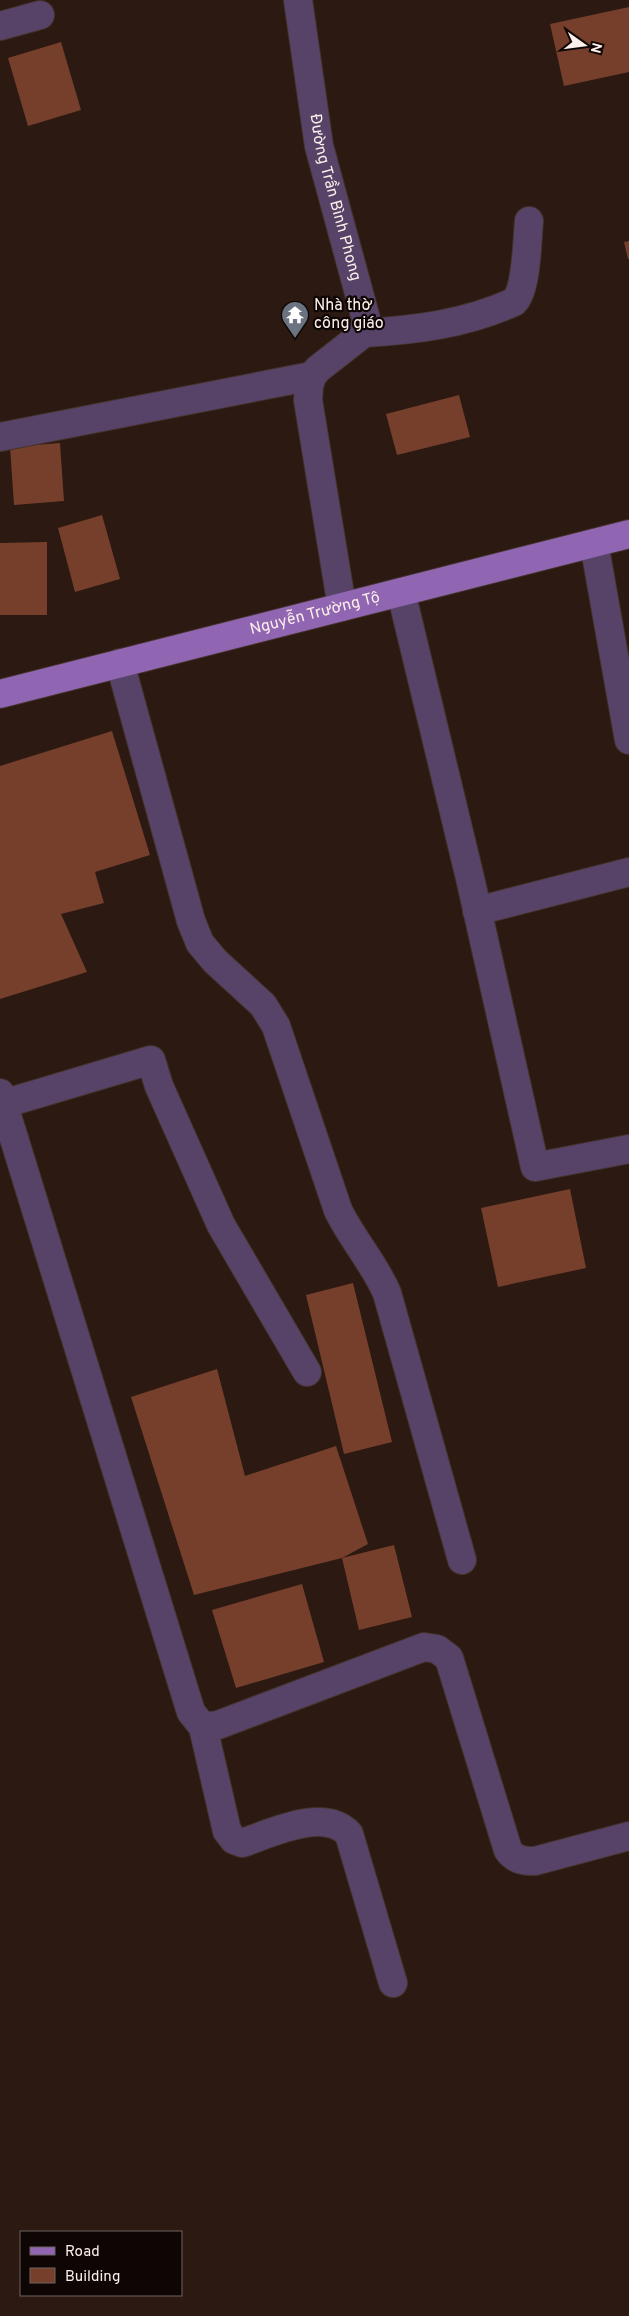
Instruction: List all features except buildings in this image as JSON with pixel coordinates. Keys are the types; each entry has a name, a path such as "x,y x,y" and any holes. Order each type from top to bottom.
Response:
{"main road":[{"name":"Nguyễn Trường Tộ","path":"0,694 629,534"}],"street":[{"name":"Đường Trần Bình Phong","path":"298,0 319,146 366,320 364,333"},
{"path":"0,26 40,15"},
{"path":"342,607 309,414 308,400 312,376 318,369 364,333 426,328 447,324 514,302 518,298 522,286 529,220"},
{"path":"0,437 312,376"},
{"path":"594,543 629,740"},
{"path":"401,592 478,911 535,1167 629,1149"},
{"path":"120,663 190,921 200,943 215,961 263,1006 276,1026 338,1210 357,1243 370,1258 387,1293 462,1560"},
{"path":"478,911 629,872"},
{"path":"307,1372 221,1225 159,1086 151,1060 2,1098 191,1712 203,1727 227,1831 234,1840 242,1842 308,1822 330,1822 342,1826 350,1834 393,1983"},
{"path":"203,1727 218,1725 424,1647 430,1647 449,1658 508,1850 513,1856 526,1861 535,1861 629,1836"}],"place":[{"name":"Nhà thờ công giáo","path":"295,339"}]}
